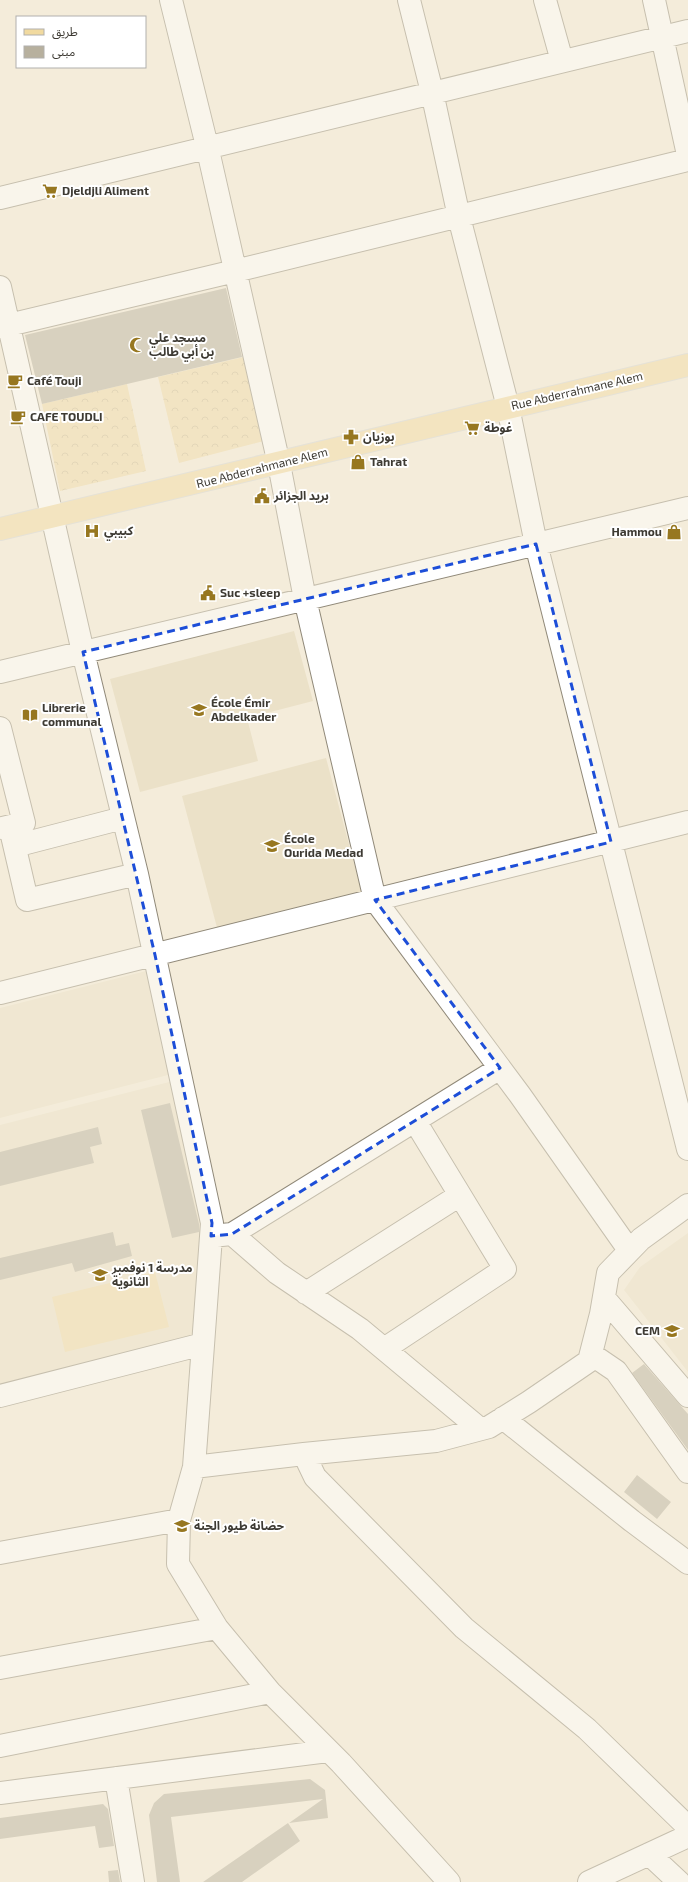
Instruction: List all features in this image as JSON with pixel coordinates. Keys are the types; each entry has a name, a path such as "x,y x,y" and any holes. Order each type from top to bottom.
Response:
{"main road":[{"name":"Rue Abderrahmane Alem","path":"0,529 54,518 508,407 688,365"}],"street":[{"path":"171,0 207,146 279,464 305,599 374,900 500,1068 630,1250"},
{"path":"409,0 432,92 459,216 508,407 536,544 688,1149"},
{"path":"546,0 562,61"},
{"path":"654,0 688,155"},
{"path":"0,198 207,146 688,31"},
{"path":"4,326 235,272 688,160"},
{"path":"0,286 4,326 54,518 83,652 137,874 212,1223 222,1235 360,1329 480,1429"},
{"path":"0,672 688,508"},
{"path":"0,728 24,824 8,834"},
{"path":"8,834 123,818"},
{"path":"0,993 155,956 688,822"},
{"path":"8,834 27,900 137,874"},
{"path":"449,1882 328,1751 270,1692 217,1628 178,1564 179,1520 194,1467 203,1344 222,1235 415,1121 500,1068"},
{"path":"384,1349 505,1269 415,1121"},
{"path":"306,1293 460,1195"},
{"path":"194,1467 436,1441 489,1427 589,1362 604,1298 608,1273 641,1239 688,1205"},
{"path":"604,1298 688,1396"},
{"path":"0,1396 203,1344"},
{"path":"591,1354 616,1371 688,1472"},
{"path":"503,1418 632,1521 688,1563"},
{"path":"304,1454 315,1477 464,1628 588,1729 688,1827"},
{"path":"0,1553 179,1520"},
{"path":"0,1668 217,1628"},
{"path":"0,1746 270,1692"},
{"path":"0,1793 328,1751"},
{"path":"116,1778 133,1882"},
{"path":"589,1882 688,1836"},
{"path":"649,1854 679,1882"}],"highlighted area":[{"path":"536,544 611,842 375,900 500,1068 232,1234 211,1236 212,1223 155,955 83,652"}],"shaded area":[{"name":"École Émir Abdelkader","path":"294,631 313,701 247,718 258,761 140,792 110,679"},
{"name":"École Ourida Medad","path":"326,758 363,897 219,935 182,796"},
{"path":"146,971 172,1074 0,1118 0,1008"},
{"name":"مدرسة 1 نوفمبر الثانوية","path":"173,1081 202,1208 196,1341 0,1388 0,1125"},
{"name":"CEM","path":"688,1233 688,1372 624,1290 640,1267"}],"green space":[{"path":"248,356 268,440 179,463 158,377"},
{"path":"127,384 146,471 60,491 42,404"},
{"path":"155,1272 169,1327 65,1352 52,1297"}],"building":[{"name":"مسجد علي بن أبي طالب","path":"226,288 242,357 42,404 25,335"},
{"path":"170,1103 199,1224 199,1232 172,1238 141,1110"},
{"path":"98,1127 102,1144 90,1147 94,1163 0,1186 0,1152"},
{"path":"113,1232 116,1246 129,1243 132,1256 75,1272 72,1263 0,1280 0,1258"},
{"path":"644,1364 688,1414 688,1450 632,1373"},
{"path":"637,1475 671,1502 657,1519 624,1492"},
{"path":"310,1779 325,1790 328,1818 289,1823 323,1799 171,1817 180,1882 157,1882 149,1815 154,1803 164,1794"},
{"path":"103,1804 108,1809 114,1846 99,1848 95,1826 0,1839 0,1818"},
{"path":"288,1823 300,1841 242,1882 203,1882"},
{"path":"118,1870 120,1882 109,1882 108,1871"}],"place":[{"name":"Djeldjli Aliment","path":"50,191"},
{"name":"مسجد علي بن أبي طالب","path":"137,345"},
{"name":"Café Touji","path":"15,381"},
{"name":"CAFE TOUDLI","path":"18,417"},
{"name":"غوطة","path":"472,428"},
{"name":"بوزيان","path":"351,437"},
{"name":"Tahrat","path":"358,462"},
{"name":"بريد الجزائر","path":"262,496"},
{"name":"كبيبي","path":"92,531"},
{"name":"Hammou","path":"674,532"},
{"name":"Suc +sleep","path":"208,593"},
{"name":"École Émir Abdelkader","path":"199,710"},
{"name":"Librerie communal","path":"30,715"},
{"name":"École Ourida Medad","path":"272,846"},
{"name":"مدرسة 1 نوفمبر الثانوية","path":"100,1275"},
{"name":"CEM","path":"672,1331"},
{"name":"حضانة طيور الجنة","path":"182,1526"}]}
